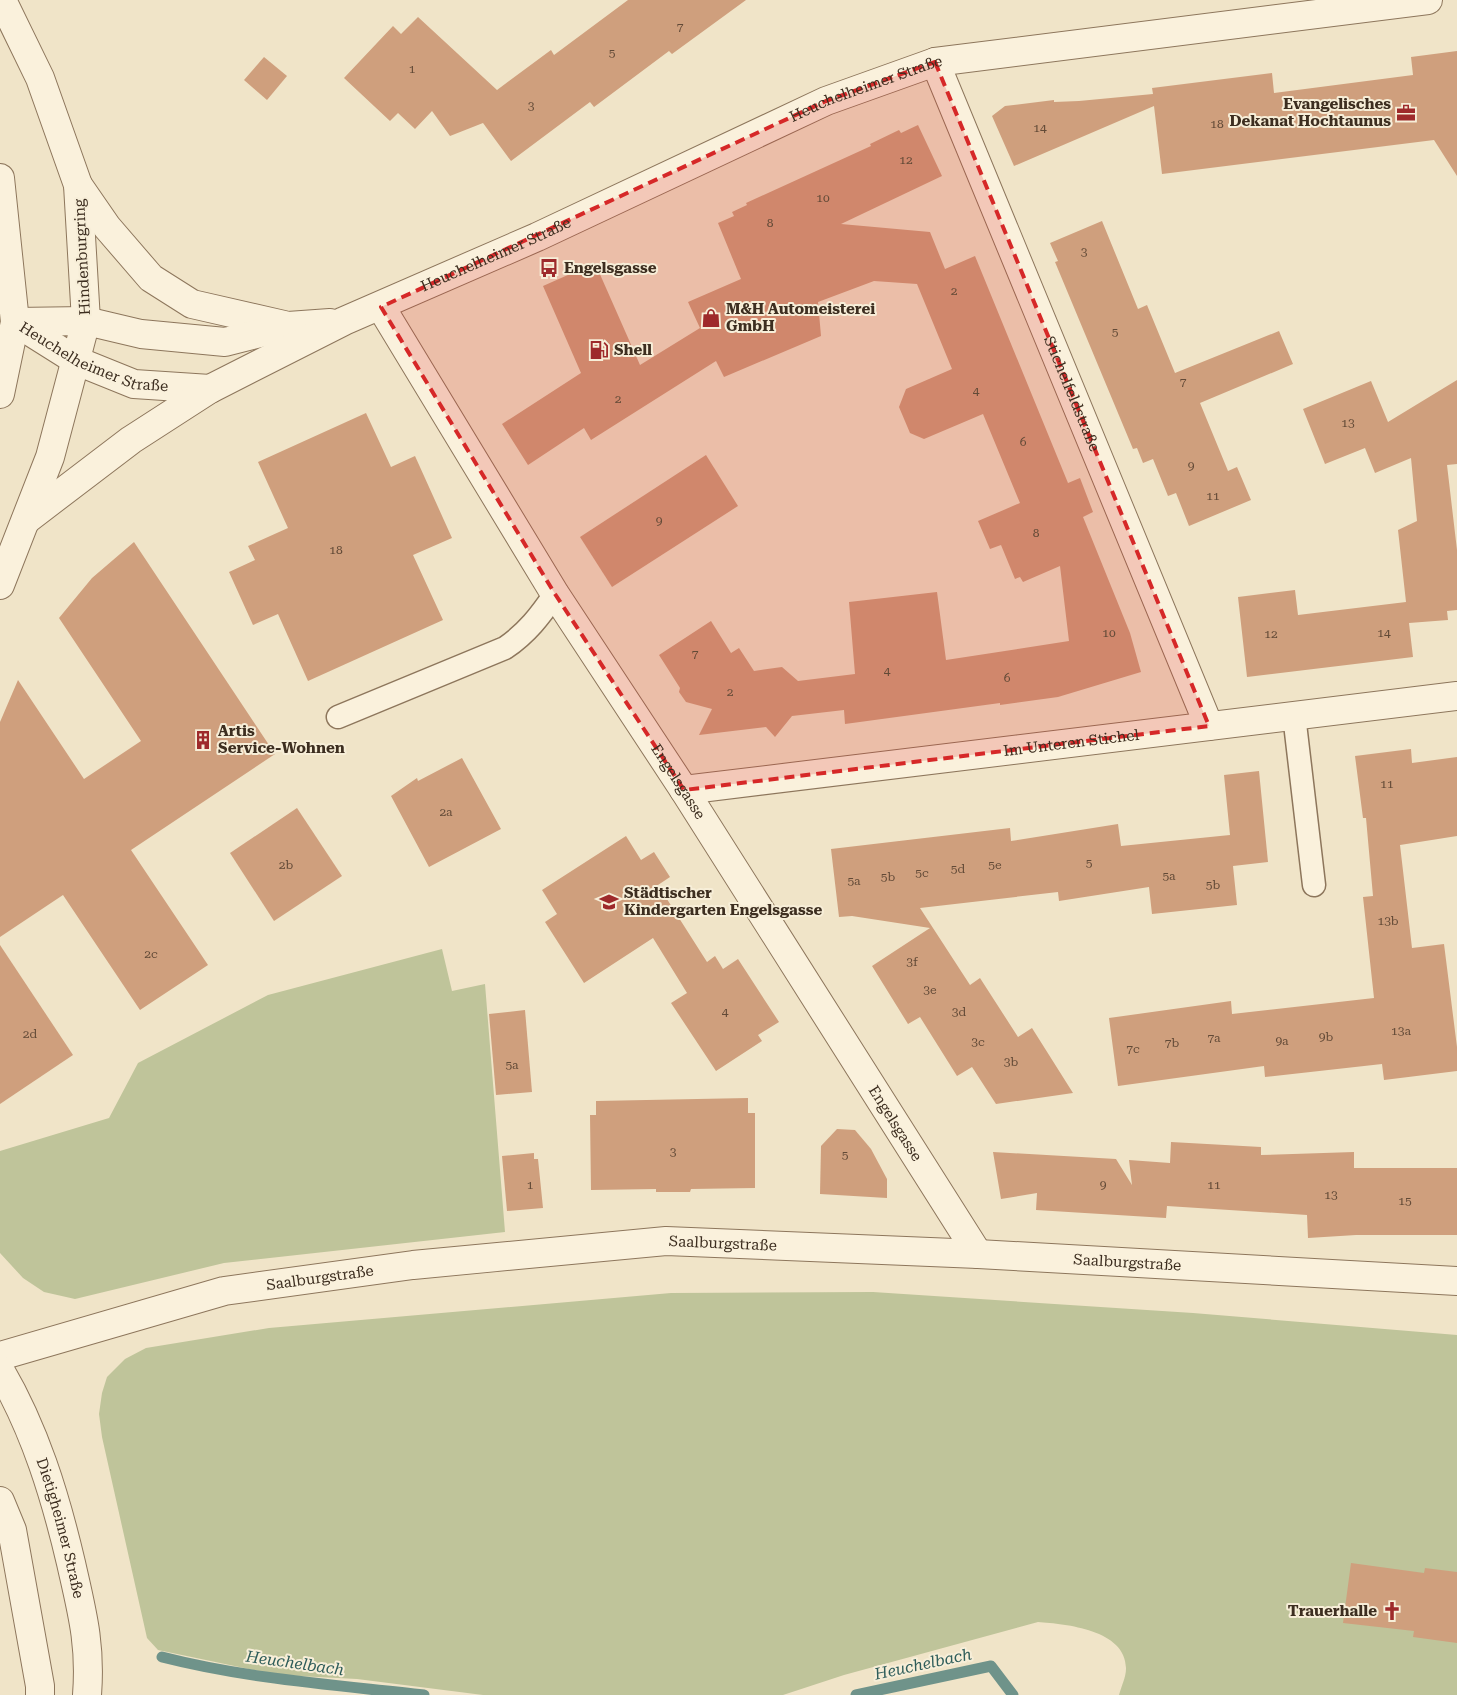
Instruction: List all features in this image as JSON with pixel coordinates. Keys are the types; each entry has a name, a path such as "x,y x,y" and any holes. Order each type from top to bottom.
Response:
{"street":[{"name":"Hindenburgring","path":"0,585 50,457 77,361 86,321 78,185 40,78 2,0"},
{"name":"Heuchelheimer Straße","path":"15,322 77,361 134,384 210,389 344,322 538,237 826,101 935,62 1428,0"},
{"name":"Stichelfeldstraße","path":"935,62 1209,726"},
{"path":"0,178 15,322 0,394"},
{"name":"Heuchelheimer Straße","path":"78,185 107,227 151,278 192,304 288,326"},
{"name":"Engelsgasse","path":"381,307 555,594 684,790 978,1254"},
{"name":"Heuchelheimer Straße","path":"15,322 86,321 141,334 225,342 288,326 344,322"},
{"path":"26,520 130,440 210,389"},
{"name":"Im Unteren Stichel","path":"684,790 1457,696"},
{"name":"Saalburgstraße","path":"0,1356 224,1291 413,1265 666,1241 978,1254 1457,1281"},
{"name":"Dietigheimer Straße","path":"0,1370 15,1397 42,1458 62,1523 87,1631 89,1664 87,1695"},
{"path":"0,1501 12,1530 40,1686 40,1695"}],"lane":[{"path":"338,718 505,648 536,622 555,594"},
{"path":"1294,715 1314,885"}],"highlighted area":[{"path":"935,62 1209,726 684,790 555,594 381,307 826,101"}],"green space":[{"path":"442,949 452,991 485,984 505,1232 224,1263 75,1299 44,1292 23,1278 0,1253 0,1151 109,1118 138,1063 268,995"},
{"path":"873,1292 1193,1313 1457,1335 1457,1695 1119,1695 1126,1669 1124,1656 1117,1645 1093,1632 1078,1627 1038,1622 844,1675 783,1695 483,1695 357,1679 278,1675 158,1650 147,1638 102,1437 99,1414 102,1393 107,1377 125,1359 146,1348 269,1328 671,1293"}],"building":[{"path":"628,0 746,0 672,54 669,51 594,107 590,102 511,161 483,123 450,136 432,111 415,129 398,113 390,121 344,78 393,26 401,34 418,17 497,90 551,50 554,55"},
{"path":"1457,51 1457,176 1434,140 1162,174 1154,106 1014,166 992,116 1005,106 1054,100 1054,102 1079,101 1153,94 1152,88 1272,73 1274,93 1413,75 1411,57"},
{"path":"264,57 287,76 267,100 244,80"},
{"path":"918,125 942,176 841,224 930,232 945,269 975,256 1068,483 1080,478 1093,512 1083,517 1130,633 1141,672 1058,697 845,724 844,710 792,716 775,737 766,727 699,735 712,709 686,702 679,692 680,688 659,655 711,621 731,653 739,648 754,671 782,667 798,681 855,674 849,602 937,592 946,660 1069,641 1060,566 1023,582 1020,577 1015,579 1001,545 990,549 978,521 1020,503 983,414 924,439 910,433 899,407 906,389 952,369 917,284 874,281 818,302 821,336 724,377 716,361 591,440 584,428 528,465 502,424 581,373 543,286 595,263 640,365 700,328 688,302 741,279 718,223 734,216 732,212 747,205 746,203 871,146 870,144 899,130 901,133"},
{"path":"1102,221 1138,309 1147,305 1175,373 1279,331 1293,364 1200,403 1228,471 1237,467 1251,500 1189,526 1176,493 1168,496 1153,459 1143,463 1137,448 1133,449 1055,262 1058,261 1050,243"},
{"path":"1457,380 1457,464 1447,465 1457,550 1457,610 1447,611 1448,620 1409,623 1413,657 1247,677 1238,597 1295,590 1298,615 1406,602 1398,530 1417,521 1411,458 1375,473 1365,448 1325,464 1303,409 1371,381 1388,422"},
{"path":"366,413 391,467 415,456 452,538 413,555 443,620 308,681 278,614 253,625 229,572 255,560 248,546 288,528 258,462"},
{"path":"706,455 738,506 612,587 580,537"},
{"name":"Artis Service-Wohnen","path":"134,542 275,754 131,850 208,965 140,1010 63,895 0,937 0,722 18,680 84,779 141,741 59,618 92,578"},
{"path":"1411,749 1412,763 1457,757 1457,836 1400,845 1412,948 1444,944 1457,1047 1457,1071 1384,1080 1382,1064 1265,1077 1264,1066 1118,1086 1109,1018 1231,1001 1232,1014 1374,998 1363,897 1373,896 1366,818 1363,818 1355,756"},
{"path":"462,758 501,829 429,867 391,796 417,778 418,781"},
{"path":"1259,771 1268,862 1233,866 1237,905 1152,914 1149,887 1059,901 1058,892 920,908 970,985 980,978 1018,1037 1032,1028 1073,1093 996,1104 972,1067 957,1076 920,1017 908,1024 872,966 930,928 852,916 839,917 831,849 1010,828 1011,841 1118,824 1121,846 1230,835 1224,775"},
{"path":"297,808 342,876 274,921 230,853"},
{"path":"626,836 641,860 654,852 670,877 658,885 707,962 715,956 723,969 738,959 779,1022 758,1035 762,1041 716,1071 671,1003 687,993 653,938 584,983 545,922 557,914 542,890"},
{"path":"0,945 73,1055 0,1104"},
{"path":"525,1010 532,1092 496,1095 489,1014"},
{"path":"748,1098 748,1113 755,1113 755,1188 691,1189 690,1192 656,1192 656,1189 591,1190 590,1115 596,1115 596,1101"},
{"path":"837,1129 855,1130 871,1149 887,1179 887,1198 820,1194 821,1146"},
{"path":"1171,1142 1261,1147 1261,1155 1354,1152 1354,1168 1457,1168 1457,1235 1356,1235 1308,1238 1307,1215 1167,1206 1166,1218 1036,1210 1037,1193 1001,1199 993,1152 1116,1159 1132,1185 1129,1160 1170,1163"},
{"path":"534,1153 534,1159 538,1159 543,1208 507,1211 502,1156"},
{"name":"Trauerhalle","path":"1351,1563 1424,1573 1425,1568 1457,1572 1457,1643 1413,1637 1414,1631 1343,1623"}],"waterway":[{"name":"Heuchelbach","path":"162,1657 194,1665 260,1676 424,1695"},
{"name":"Heuchelbach","path":"856,1695 991,1666 1013,1695"}],"place":[{"name":"Evangelisches Dekanat Hochtaunus","path":"1406,113"},
{"name":"Engelsgasse","path":"549,268"},
{"name":"M&H Automeisterei GmbH","path":"711,318"},
{"name":"Shell","path":"599,350"},
{"name":"Artis Service-Wohnen","path":"203,740"},
{"name":"Städtischer Kindergarten Engelsgasse","path":"609,902"},
{"name":"Trauerhalle","path":"1392,1611"}]}
